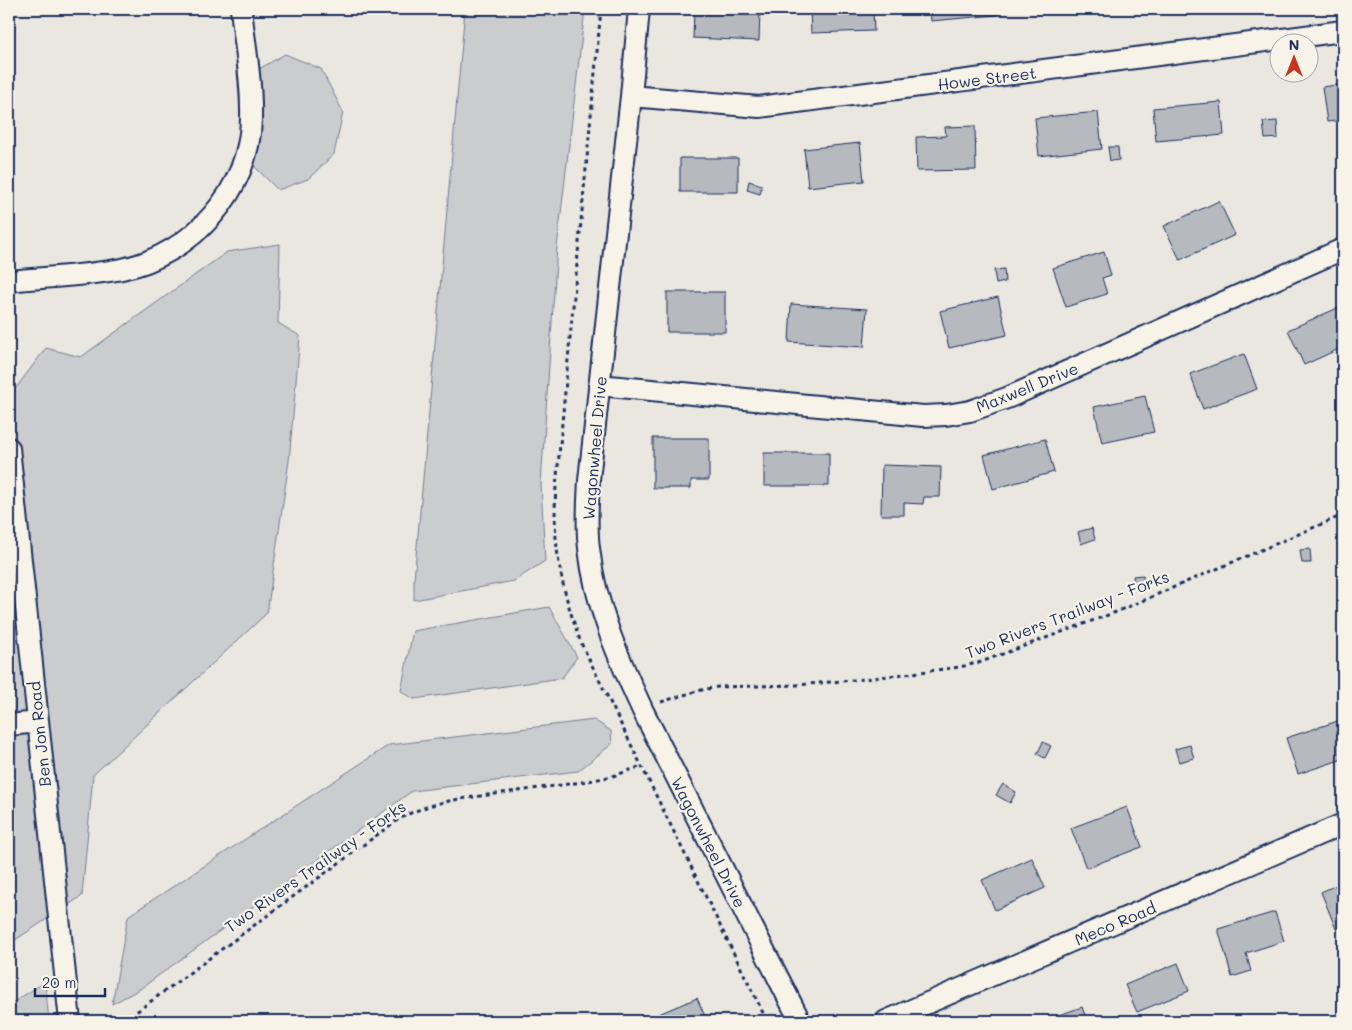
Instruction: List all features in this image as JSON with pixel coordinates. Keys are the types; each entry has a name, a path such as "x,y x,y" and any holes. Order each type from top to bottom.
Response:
{"street":[{"path":"9,281 123,268 153,259 183,243 205,223 225,200 242,170 249,144 251,119 250,85 241,9"},
{"name":"Wagonwheel Drive","path":"639,9 589,480 587,519 589,549 603,613 624,669 643,711 800,1021"},
{"name":"Howe Street","path":"631,96 759,107 1343,31"},
{"name":"Maxwell Drive","path":"599,386 923,416 970,411 1007,398 1343,249"},
{"name":"Ben Jon Road","path":"9,452 70,1021"},
{"path":"9,725 38,722"},
{"name":"Meco Road","path":"886,1021 1343,824"}],"path":[{"name":"Two Rivers Trailway - Forks","path":"667,699 718,687 797,685 865,679 960,667 981,662 1116,612 1343,515"},
{"path":"620,722 767,1021"},
{"name":"Two Rivers Trailway - Forks","path":"124,1021 396,821 414,810 432,804 594,780 642,766"}],"shaded area":[{"path":"465,9 585,9 557,247 541,484 545,561 514,581 414,600 414,579"},
{"path":"285,54 321,69 343,112 334,154 308,179 278,190 253,165 259,69"},
{"path":"280,244 278,323 300,336 289,461 267,613 93,775 82,896 9,944 9,397 46,348 81,357 227,252"},
{"path":"549,607 577,657 562,678 414,699 401,691 413,631"},
{"path":"594,720 611,731 612,744 578,771 412,791 140,989 112,1004 128,916 389,745"},
{"path":"45,982 49,1021 9,1021 9,1005"}],"building":[{"path":"694,9 760,9 759,41 693,38"},
{"path":"810,9 873,9 874,31 811,33"},
{"path":"930,9 997,9 997,15 931,21"},
{"path":"1343,84 1343,120 1327,122 1322,87"},
{"path":"1221,102 1224,135 1156,141 1153,108"},
{"path":"1098,112 1102,149 1039,156 1035,118"},
{"path":"1277,121 1278,138 1265,139 1263,122"},
{"path":"975,126 976,170 917,171 916,137 946,136 945,127"},
{"path":"860,143 864,181 808,187 804,149"},
{"path":"1108,147 1118,147 1119,160 1110,161"},
{"path":"680,158 738,158 738,192 680,192"},
{"path":"749,181 762,185 760,194 747,190"},
{"path":"1219,201 1235,235 1180,260 1164,226"},
{"path":"1104,252 1111,275 1102,278 1107,294 1066,307 1053,268"},
{"path":"1004,269 1005,282 996,284 994,270"},
{"path":"667,292 725,292 725,332 667,332"},
{"path":"998,297 1007,335 949,348 940,311"},
{"path":"791,304 867,309 864,347 789,342"},
{"path":"1340,307 1343,314 1343,335 1336,338 1341,348 1304,365 1288,330"},
{"path":"1244,354 1257,389 1203,409 1190,374"},
{"path":"1145,396 1154,432 1102,443 1094,407"},
{"path":"653,438 709,438 709,480 691,480 691,488 653,488"},
{"path":"1045,439 1054,472 993,489 984,455"},
{"path":"764,453 829,453 829,486 764,486"},
{"path":"882,465 941,467 940,497 924,497 923,504 904,503 904,515 881,515"},
{"path":"1092,528 1095,539 1081,544 1078,532"},
{"path":"1310,549 1311,563 1302,563 1300,550"},
{"path":"1143,575 1144,589 1135,590 1133,576"},
{"path":"1341,720 1343,728 1343,759 1298,774 1286,738"},
{"path":"1043,742 1051,746 1045,758 1037,754"},
{"path":"1190,745 1194,758 1179,762 1175,749"},
{"path":"1003,784 1016,792 1010,803 996,795"},
{"path":"1127,807 1142,847 1086,868 1071,828"},
{"path":"1032,858 1045,888 995,910 982,880"},
{"path":"1343,882 1343,926 1336,929 1321,892"},
{"path":"1275,912 1284,941 1246,953 1251,971 1232,977 1218,929"},
{"path":"1178,963 1189,991 1137,1012 1125,985"},
{"path":"697,998 707,1021 650,1021 649,1018"},
{"path":"1082,1007 1087,1021 1042,1021"}]}
